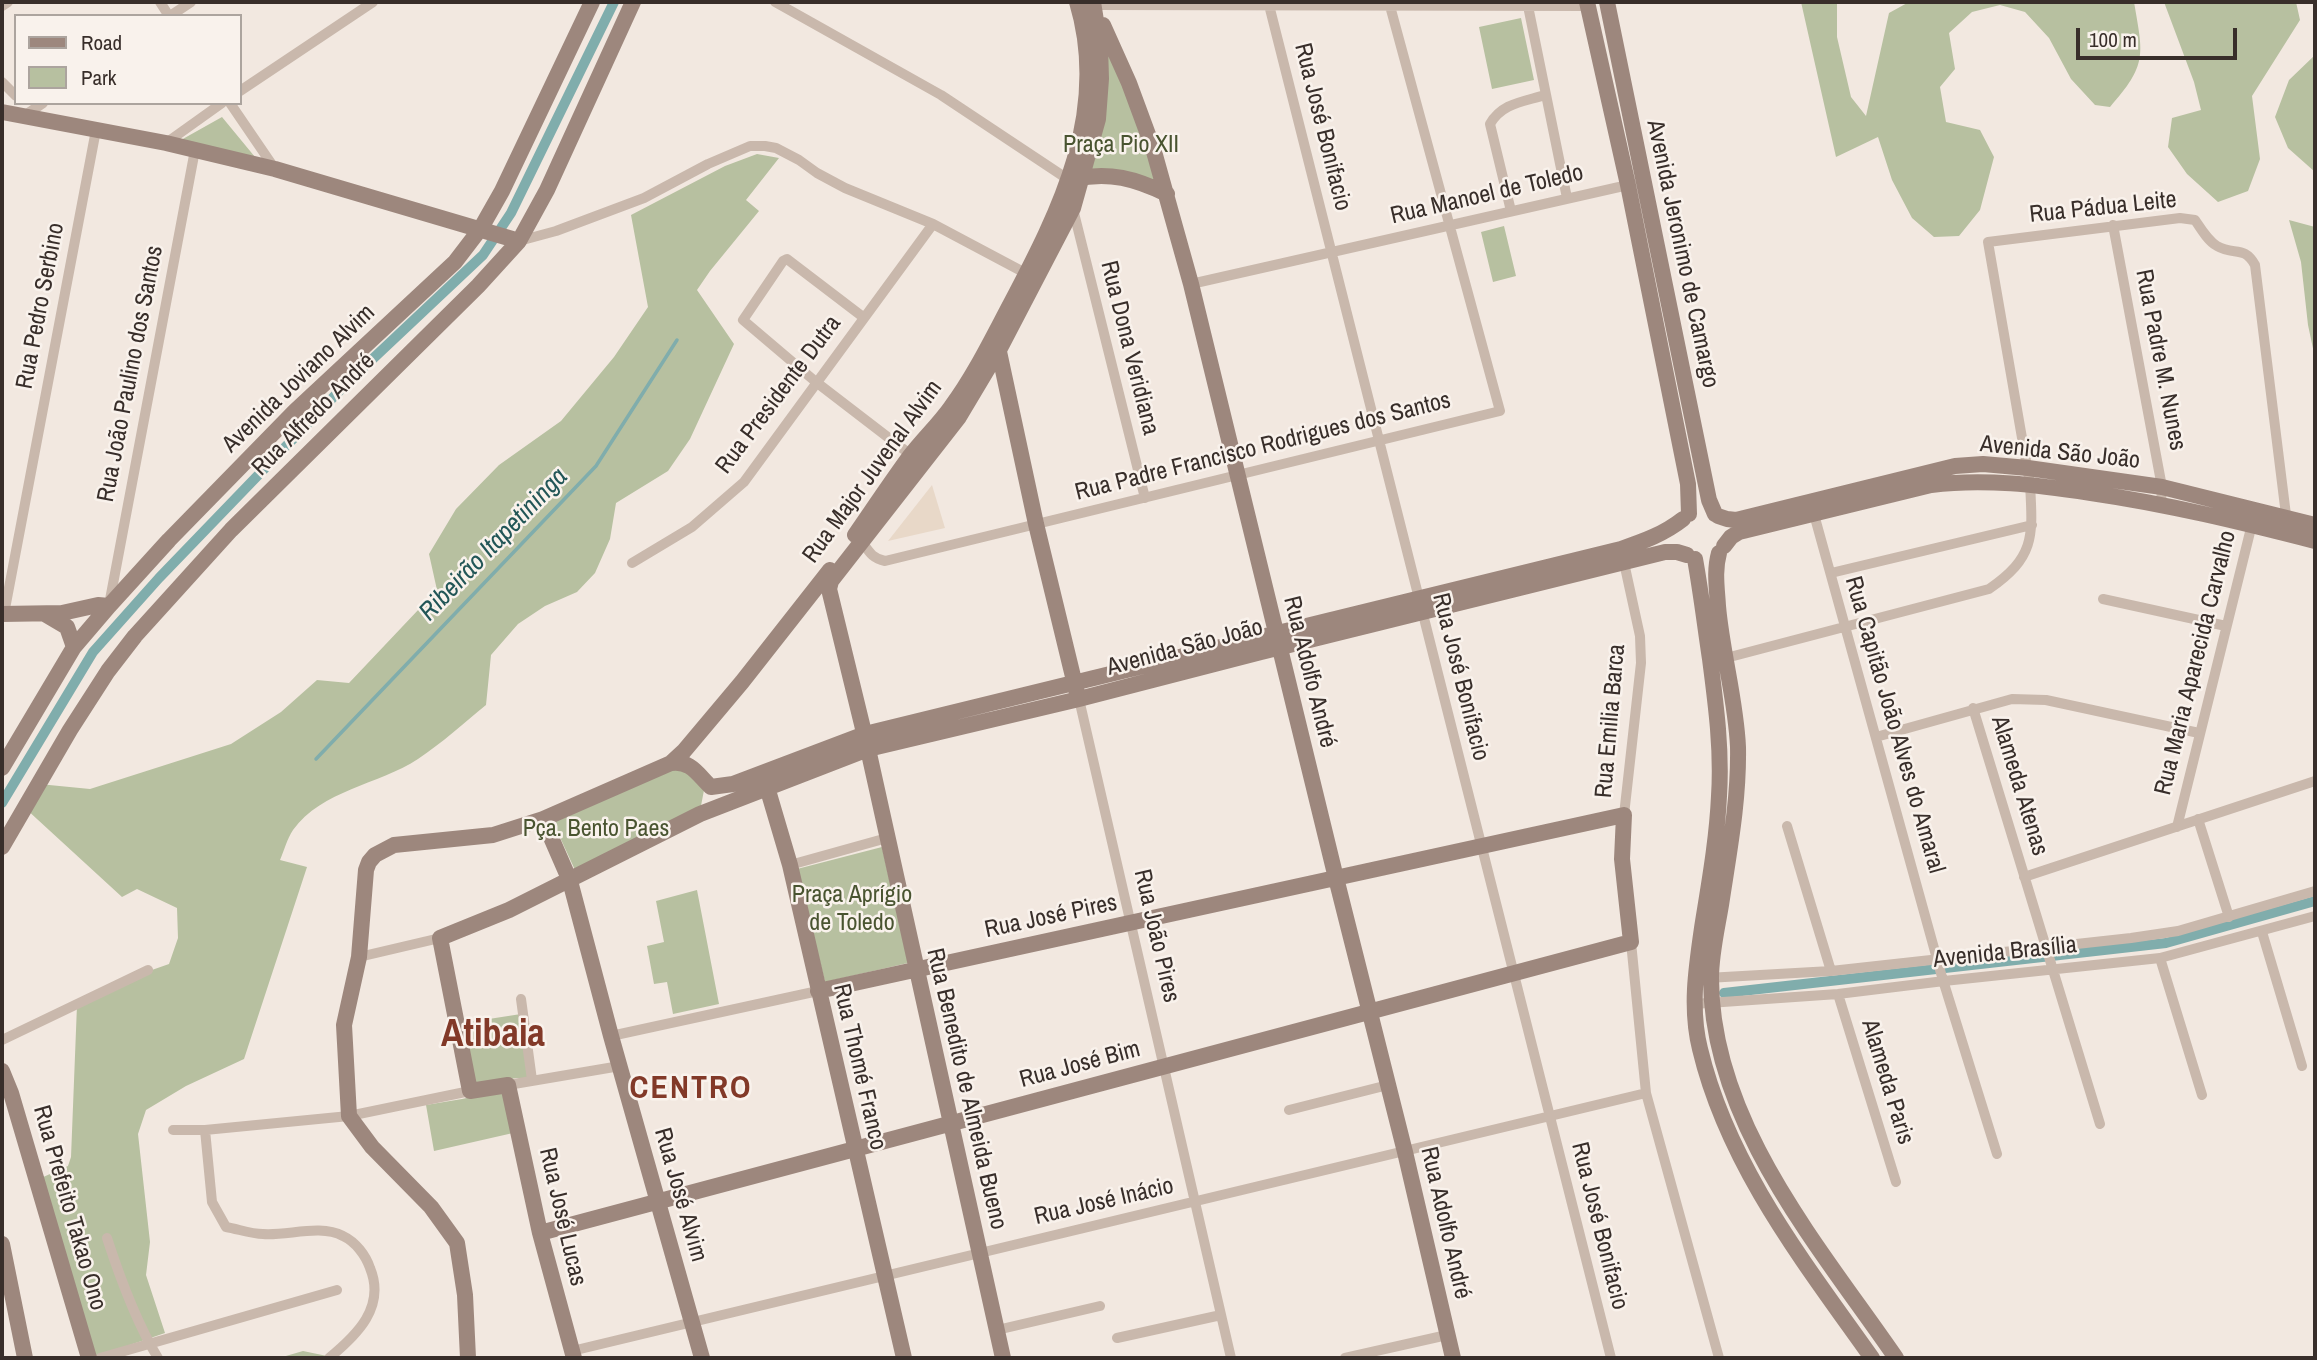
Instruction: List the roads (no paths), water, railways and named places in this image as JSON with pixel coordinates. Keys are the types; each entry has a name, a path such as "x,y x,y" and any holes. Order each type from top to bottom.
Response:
{"main road":[{"name":"Avenida Joviano Alvim","path":"2,768 74,647 109,606 169,540 295,411 486,230 492,209 592,2"},
{"name":"Rua Alfredo André","path":"2,847 69,730 135,636 231,530 478,286 515,239 547,190 633,2"},
{"path":"1076,178 1088,78 1082,18 1077,2"},
{"name":"Avenida Jeronimo de Camargo","path":"1607,2 1710,500 1717,515"},
{"path":"1076,178 1098,118 1100,46 1093,3"},
{"name":"Rua Adolfo André","path":"1093,3 1129,83 1153,148 1191,284 1405,1152 1453,1358"},
{"path":"1587,4 1628,185 1688,484 1686,516 1677,534 1682,549 1691,557 1704,560 1722,550"},
{"path":"2,112 25,110 96,130 166,143 275,169 515,239"},
{"path":"1076,178 1100,175 1121,177 1167,194"},
{"name":"Rua Major Juvenal Alvim","path":"829,584 911,455 952,406 996,330 1032,276 1073,208 1076,178"},
{"name":"Rua Major Juvenal Alvim","path":"671,763 742,682 859,538 929,459 959,417 999,350 1062,199 1076,178"},
{"path":"462,223 483,216 492,209"},
{"path":"462,223 467,237 466,248"},
{"name":"Rua João Pires","path":"996,330 1037,524 1077,691"},
{"name":"Avenida São João","path":"1717,515 1737,520 1812,508 1878,492 1955,466 1983,464 2029,476 2162,495 2287,525 2315,525"},
{"name":"Avenida São João","path":"1722,550 1731,537 1739,532 1812,508"},
{"path":"1686,516 1702,510 1717,515 1726,530 1716,575 1719,619 1737,729 1738,781 1703,978 1693,1004 1700,1049 1712,1087 1744,1165 1769,1211 1872,1358"},
{"name":"Avenida São João","path":"1623,555 1668,531 1686,516"},
{"name":"Avenida São João","path":"2287,525 2315,541"},
{"name":"Avenida São João","path":"706,782 711,786 733,784 866,741 1623,555 1677,552 1691,557"},
{"path":"1691,557 1717,712 1721,769 1703,978 1713,1003 1727,1075 1746,1126 1780,1191 1896,1358"},
{"name":"Rua Benedito de Almeida Bueno","path":"829,584 1003,1358"},
{"path":"810,597 823,596 833,607"},
{"path":"3,614 62,613 98,605 109,606"},
{"path":"45,614 67,627 74,647"},
{"name":"Avenida São João","path":"440,938 509,911 700,814 767,787 866,741"},
{"path":"468,1358 465,1295 457,1243 430,1207 372,1147 349,1116 344,1025 359,957 366,870 375,855 394,845 494,835 543,819 671,763 684,763 694,768 706,782 700,814"},
{"name":"Rua Thomé Franco","path":"767,787 790,865 904,1358"},
{"path":"1624,815 1622,859 1631,942"},
{"name":"Rua José Pires","path":"818,990 1624,815"},
{"name":"Rua José Alvim","path":"543,819 570,881 702,1358"},
{"path":"440,938 470,1091 508,1085"},
{"name":"Rua José Bim","path":"541,1233 1631,942"},
{"name":"Rua Prefeito Takao Ono","path":"2,1072 11,1093 89,1358"},
{"name":"Rua José Lucas","path":"508,1085 541,1233 573,1355"},
{"path":"2,1244 25,1358"}],"street":[{"path":"2,6 8,2"},
{"path":"173,14 191,2"},
{"path":"242,90 373,2"},
{"path":"775,2 941,95 1076,178"},
{"path":"1093,3 1391,6 1587,4"},
{"name":"Rua José Bonifacio","path":"1269,5 1611,1358"},
{"path":"1391,6 1451,224"},
{"path":"1528,6 1567,198"},
{"path":"1511,211 1490,124 1496,114 1505,107 1545,95"},
{"path":"25,110 41,105"},
{"path":"166,143 219,105"},
{"path":"231,105 275,169"},
{"name":"Rua Pedro Serbino","path":"3,614 96,130"},
{"path":"515,239 556,231 644,198 708,164 750,146 765,145 799,160 845,188 933,223 1032,276"},
{"name":"Rua João Paulino dos Santos","path":"109,606 195,150"},
{"name":"Rua Manoel de Toledo","path":"1191,284 1628,185"},
{"name":"Rua Dona Veridiana","path":"1073,208 1145,498"},
{"name":"Rua Pádua Leite","path":"2029,476 1988,242 2113,225 2180,218 2195,220 2214,245 2228,251 2241,251 2249,256 2255,265 2287,525"},
{"name":"Rua Presidente Dutra","path":"632,563 692,527 744,482 933,223"},
{"name":"Rua Padre Francisco Rodrigues dos Santos","path":"859,538 870,554 876,559 886,561 1500,411 1451,224"},
{"name":"Rua Padre M. Nunes","path":"2113,225 2162,495"},
{"path":"863,317 787,259 743,320 816,382 911,455 929,459"},
{"path":"1726,658 1989,589 2010,574 2025,555 2032,525 2029,476"},
{"name":"Rua Capitão João Alves do Amaral","path":"1812,508 1943,979 1997,1154"},
{"name":"Rua Maria Aparecida Carvalho","path":"2176,827 2254,517"},
{"path":"1831,573 2032,525"},
{"name":"Rua Emilia Barca","path":"1623,555 1640,636 1642,663 1624,815"},
{"path":"2103,600 2226,626"},
{"name":"Rua João Pires","path":"1077,691 1231,1358"},
{"path":"1876,737 2012,699 2046,700 2199,733"},
{"name":"Alameda Atenas","path":"1973,708 2100,1124"},
{"path":"2024,877 2315,781"},
{"path":"2198,820 2229,917"},
{"path":"1787,826 1831,971"},
{"path":"790,865 887,838"},
{"name":"Avenida Brasília","path":"1703,978 1831,971 2045,949 2178,931 2315,891"},
{"name":"Avenida Brasília","path":"1693,1004 1838,994 2050,966 2160,958 2315,916"},
{"path":"2262,932 2302,1066"},
{"path":"359,957 440,938"},
{"path":"1631,942 1646,1093 1719,1358"},
{"path":"2160,958 2202,1095"},
{"path":"2,1040 148,970"},
{"name":"Rua José Pires","path":"611,1036 818,990"},
{"name":"Alameda Paris","path":"1838,994 1896,1182"},
{"path":"521,999 532,1080"},
{"path":"508,1085 620,1066"},
{"path":"1289,1110 1388,1085"},
{"path":"173,1130 205,1130 349,1116 470,1091"},
{"name":"Rua José Inácio","path":"573,1355 692,1323 1646,1093"},
{"path":"205,1130 212,1202 226,1227 262,1234 328,1232 343,1236 356,1246 368,1261 375,1279 375,1302 367,1320 351,1340 329,1358"},
{"path":"107,1238 120,1277 149,1344 158,1358"},
{"path":"100,1358 337,1290"},
{"path":"997,1330 1100,1306"},
{"path":"1117,1338 1220,1315"},
{"path":"1345,1358 1447,1335"}],"waterway":[{"path":"2,803 93,652 159,578 346,384 483,255 511,213 614,2"},
{"name":"Ribeirão Itapetininga","path":"316,759 596,466 677,340"},
{"path":"1724,993 2166,943 2315,901"}],"district":[{"name":"Atibaia","path":"493,1036"},
{"name":"CENTRO","path":"691,1089"}],"park label":[{"name":"Praça Pio XII","path":"1121,146"},
{"name":"Pça. Bento Paes","path":"596,830"},
{"name":"Praça Aprígio de Toledo","path":"852,910"}]}
